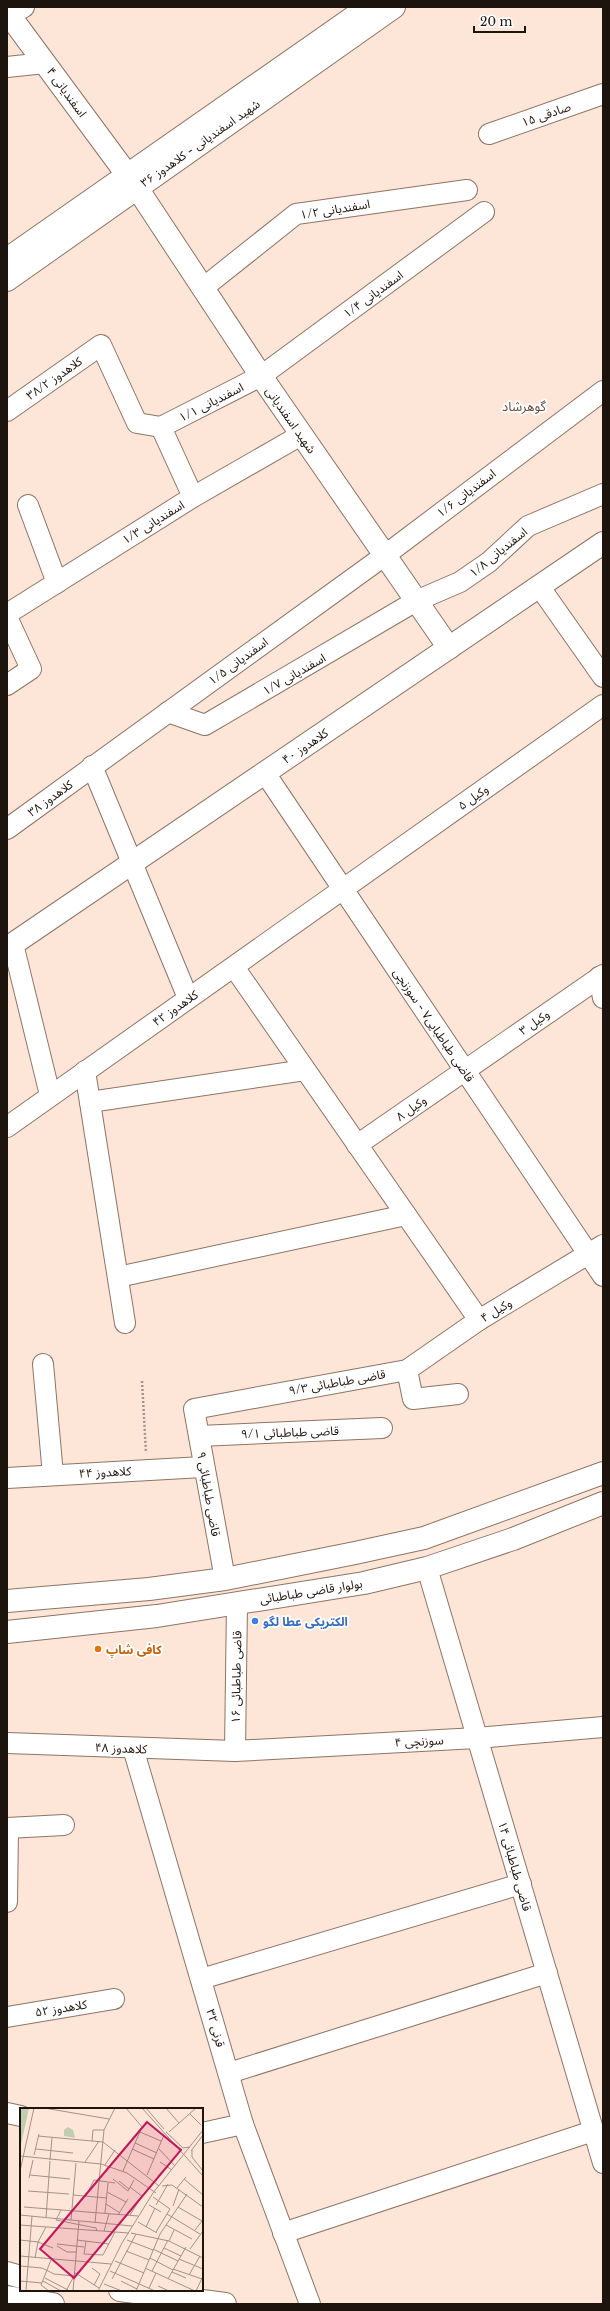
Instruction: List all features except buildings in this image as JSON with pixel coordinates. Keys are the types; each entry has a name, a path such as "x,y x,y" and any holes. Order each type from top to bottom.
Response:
{"street":[{"name":"شهید اسفندیانی - کلاهدوز ۳۶","path":"7,280 132,181 368,7"},
{"name":"شهید اسفندیانی - کلاهدوز ۳۶","path":"7,259 132,181 394,7"},
{"name":"اسفندیانی ۴","path":"12,10 45,63 132,181"},
{"path":"7,67 45,63"},
{"name":"صادقی ۱۵","path":"489,134 603,94"},
{"name":"شهید اسفندیانی","path":"132,181 301,435 449,648"},
{"name":"اسفندیانی ۱/۲","path":"203,288 296,214 467,190"},
{"name":"اسفندیانی ۱/۴","path":"261,376 484,212"},
{"name":"کلاهدوز ۳۸/۲","path":"7,411 101,345 137,423 161,427"},
{"name":"اسفندیانی ۱/۱","path":"161,427 261,376"},
{"name":"اسفندیانی ۱/۶","path":"384,556 603,391"},
{"path":"161,427 193,497"},
{"name":"اسفندیانی ۱/۳","path":"7,616 56,583 193,497 301,435"},
{"name":"اسفندیانی ۱/۸","path":"416,601 460,582 489,562 528,526 603,494"},
{"path":"28,505 56,583"},
{"name":"کلاهدوز ۴۰","path":"10,946 603,543"},
{"name":"اسفندیانی ۱/۵","path":"92,766 384,556"},
{"path":"539,586 603,677"},
{"name":"۱/۷ اسفندیانی","path":"168,712 205,726 416,601"},
{"path":"7,616 31,669 7,685"},
{"name":"وکيل ۵","path":"343,889 603,706"},
{"path":"92,766 188,998"},
{"name":"کلاهدوز ۳۸","path":"7,829 92,766"},
{"name":"قاضی طباطبایی۷ - سوزنچی","path":"265,773 464,1070 595,1250 603,1276"},
{"name":"کلاهدوز ۴۲","path":"7,1127 50,1095 343,889"},
{"path":"10,946 50,1095"},
{"path":"234,967 479,1320"},
{"path":"601,976 603,998"},
{"name":"وکيل ۳","path":"464,1070 601,976"},
{"path":"90,1102 306,1070"},
{"name":"وکيل ۸","path":"358,1145 464,1070"},
{"path":"85,1071 126,1323"},
{"path":"118,1278 406,1215"},
{"name":"وکيل ۴","path":"407,1370 479,1320 595,1250"},
{"path":"44,1364 52,1475"},
{"path":"407,1370 413,1399 458,1394"},
{"name":"قاضی طباطبائی ۹/۳","path":"194,1409 407,1370"},
{"name":"قاضی طباطبائی ۹","path":"194,1409 203,1467 225,1578"},
{"name":"قاضی طباطبائی ۹/۱","path":"199,1436 382,1428"},
{"name":"کلاهدوز ۴۴","path":"7,1478 203,1467"},
{"path":"7,1601 149,1589 225,1578 424,1538 603,1472"},
{"name":"بولوار قاضی طباطبائی","path":"7,1632 156,1616 364,1583 427,1568 513,1539 603,1503"},
{"name":"قاضی طباطبائی ۱۴","path":"427,1568 603,2163"},
{"name":"قاضی طباطبائی ۱۶","path":"235,1752 237,1603"},
{"name":"سوزنچی ۴","path":"235,1752 477,1738 603,1727"},
{"name":"کلاهدوز ۴۸","path":"7,1743 235,1752"},
{"name":"قرنی ۳۲","path":"133,1748 243,2124 310,2304"},
{"path":"7,1902 8,1828 64,1825"},
{"path":"201,1979 521,1884"},
{"path":"228,2073 547,1973"},
{"name":"کلاهدوز ۵۲","path":"7,2017 114,1999"},
{"path":"7,2113 20,2116"},
{"path":"203,2133 243,2124"},
{"path":"283,2233 594,2131"},
{"path":"7,2273 20,2277"},
{"path":"128,2291 225,2304"},
{"path":"7,2297 53,2304"}],"path":[{"path":"142,1381 147,1470"}],"place":[{"name":"الکتریکی عطا لگو","path":"255,1621"},
{"name":"کافی شاپ","path":"98,1649"}],"district":[{"name":"گوهرشاد","path":"524,406"}]}
